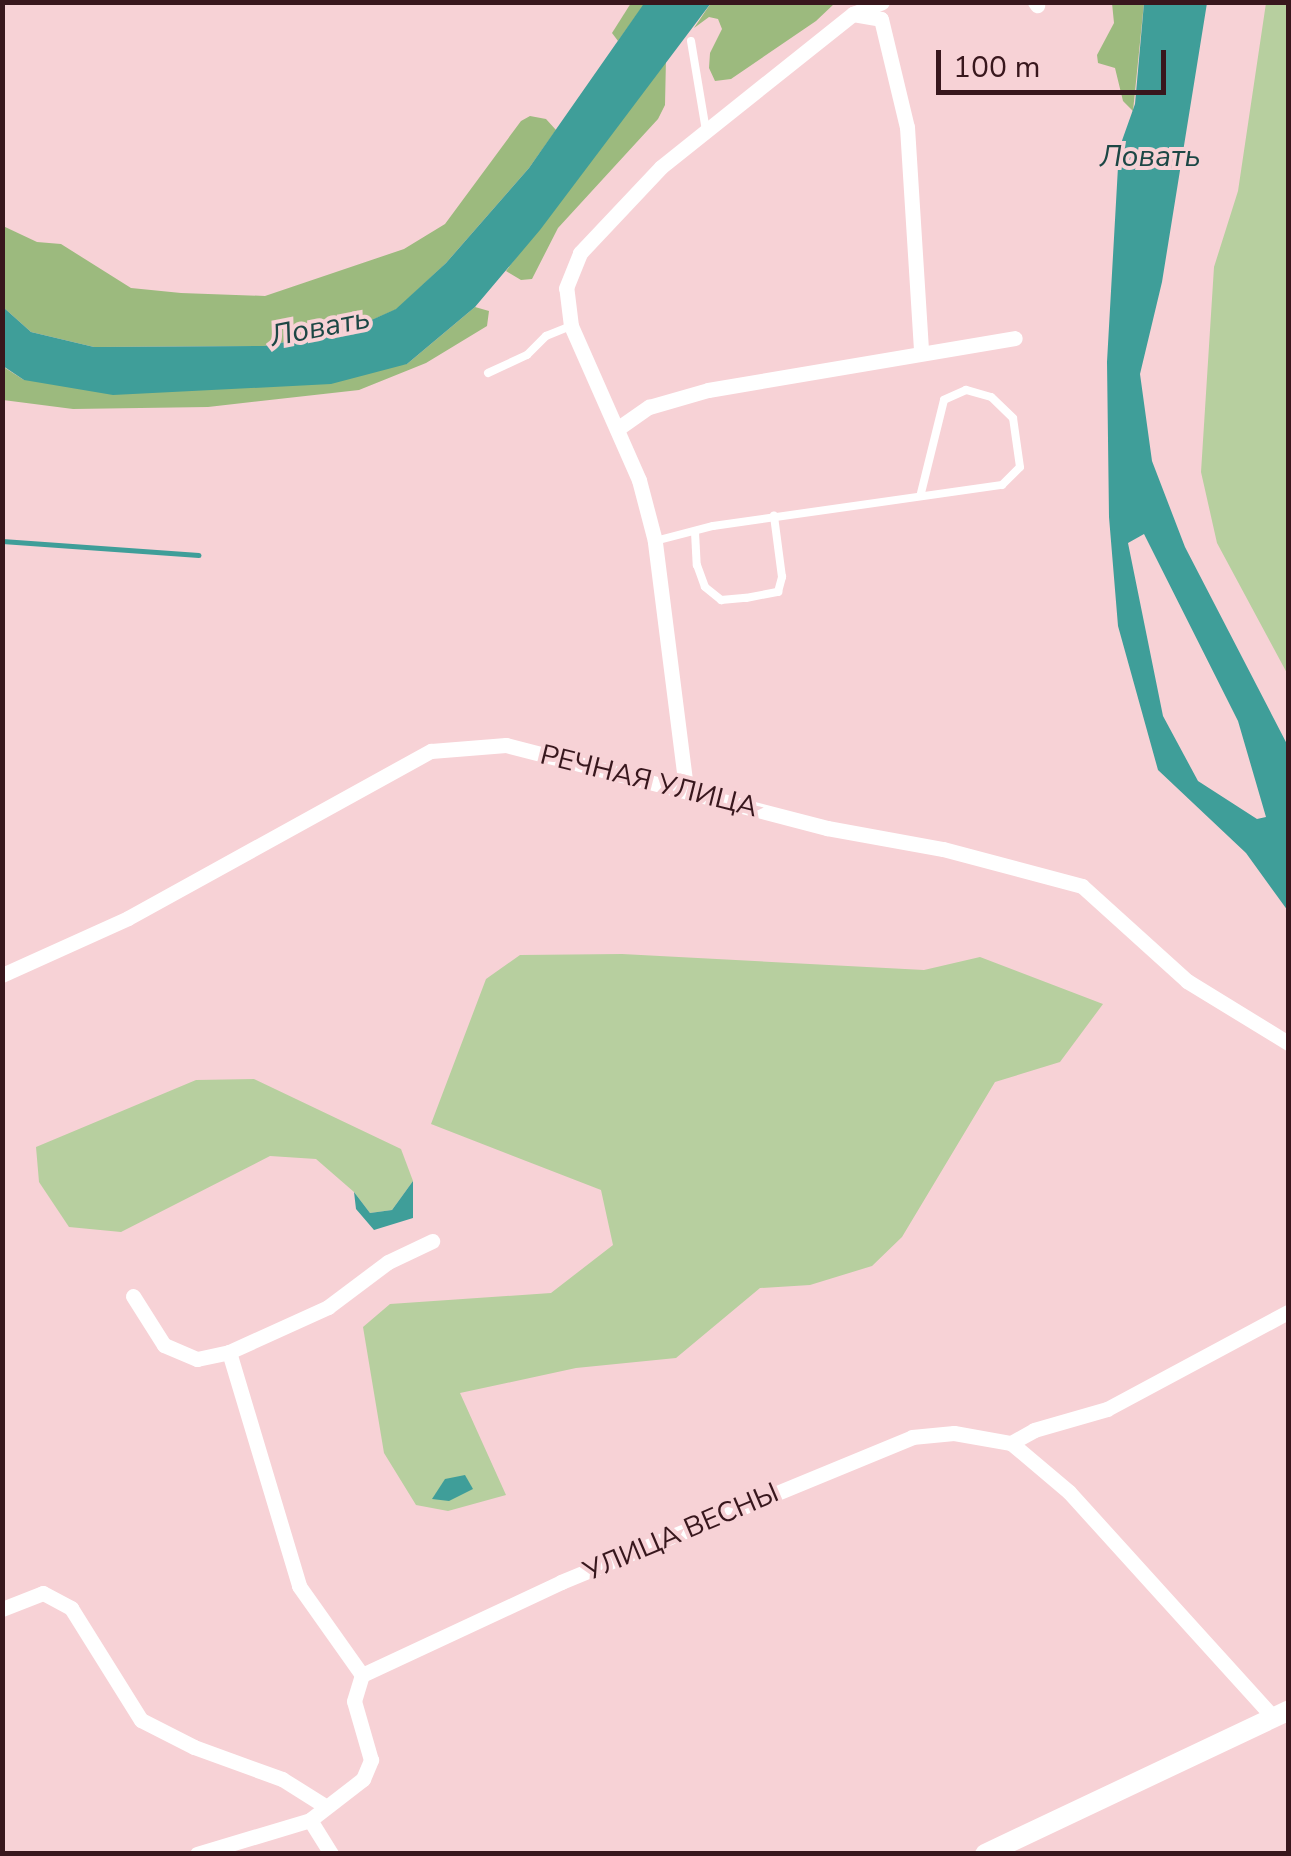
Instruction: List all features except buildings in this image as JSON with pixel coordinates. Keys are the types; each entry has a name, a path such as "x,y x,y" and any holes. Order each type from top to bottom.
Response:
{"street":[{"path":"686,788 655,541 639,480 571,326 566,288 580,253 661,167 853,14 882,2"},
{"path":"853,14 881,19 908,127 921,352"},
{"path":"617,429 649,407 708,390 1015,338"},
{"name":"РЕЧНАЯ УЛИЦА","path":"2,975 128,918 431,752 506,744 686,788 827,828 943,849 1082,886 1187,981 1288,1044"},
{"path":"132,1296 164,1346 197,1359 229,1352 328,1307 388,1262 432,1241"},
{"path":"986,1854 1281,1714 1070,1492 1011,1443 1034,1430 1107,1409 1288,1312"},
{"path":"197,1854 310,1820 363,1778 371,1760 354,1702 362,1675 299,1586 229,1352"},
{"name":"УЛИЦА ВЕСНЫ","path":"362,1675 562,1582 912,1438 954,1434 1011,1443"},
{"path":"2,1609 42,1593 70,1608 141,1720 194,1747 282,1779 325,1806"},
{"path":"310,1820 331,1854"}],"lane":[{"path":"691,41 706,131"},
{"path":"488,374 527,355 546,336 571,326"},
{"path":"655,541 774,516 1002,484 1020,467 1013,418 991,397 966,390 944,400 921,493"},
{"path":"695,532 697,564 705,587 721,600 778,592 782,577 774,516"}],"green space":[{"path":"631,3 645,3 618,41 612,33"},
{"path":"711,3 835,3 816,21 731,79 715,81 709,68 710,53 722,29 718,19 709,17 694,28"},
{"path":"1112,3 1144,3 1133,111 1123,101 1115,68 1098,63 1097,55 1114,23"},
{"path":"1266,3 1288,3 1288,675 1217,543 1201,472 1214,267 1238,191"},
{"path":"666,58 665,105 658,119 558,228 532,279 521,280 506,271"},
{"path":"530,116 546,119 556,130 529,168 446,263 397,309 349,330 264,346 94,347 31,332 3,307 3,226 37,242 61,244 131,288 181,293 265,296 404,249 445,224 521,121"},
{"path":"475,307 489,311 487,326 426,363 359,390 208,407 73,409 3,400 2,366 24,380 407,364"},
{"path":"622,954 924,970 980,957 1103,1004 1060,1062 995,1082 902,1237 872,1266 810,1285 760,1288 676,1358 576,1368 460,1393 506,1495 448,1511 416,1505 384,1453 363,1327 390,1304 551,1293 613,1245 601,1190 431,1124 486,979 520,955"},
{"path":"254,1079 401,1149 413,1181 392,1210 370,1213 354,1192 316,1159 270,1156 121,1232 69,1227 39,1182 36,1147 196,1080"}],"water":[{"name":"Ловать","path":"645,2 711,3 540,230 475,307 407,364 331,384 113,395 24,380 3,366 3,307 31,332 94,347 264,346 349,330 396,309 446,263 529,168"},
{"name":"Ловать","path":"1144,3 1207,3 1162,282 1140,374 1152,461 1185,547 1288,746 1288,911 1246,853 1158,770 1118,626 1109,517 1107,362 1119,149 1135,104","holes":["1144,534 1238,721 1266,817 1257,819 1198,781 1163,716 1128,543"]},
{"path":"413,1181 413,1218 374,1230 356,1209 354,1192 370,1213 392,1210"},
{"path":"465,1475 473,1489 449,1501 432,1499 445,1479"}],"waterway":[{"path":"2,541 199,555"}]}
